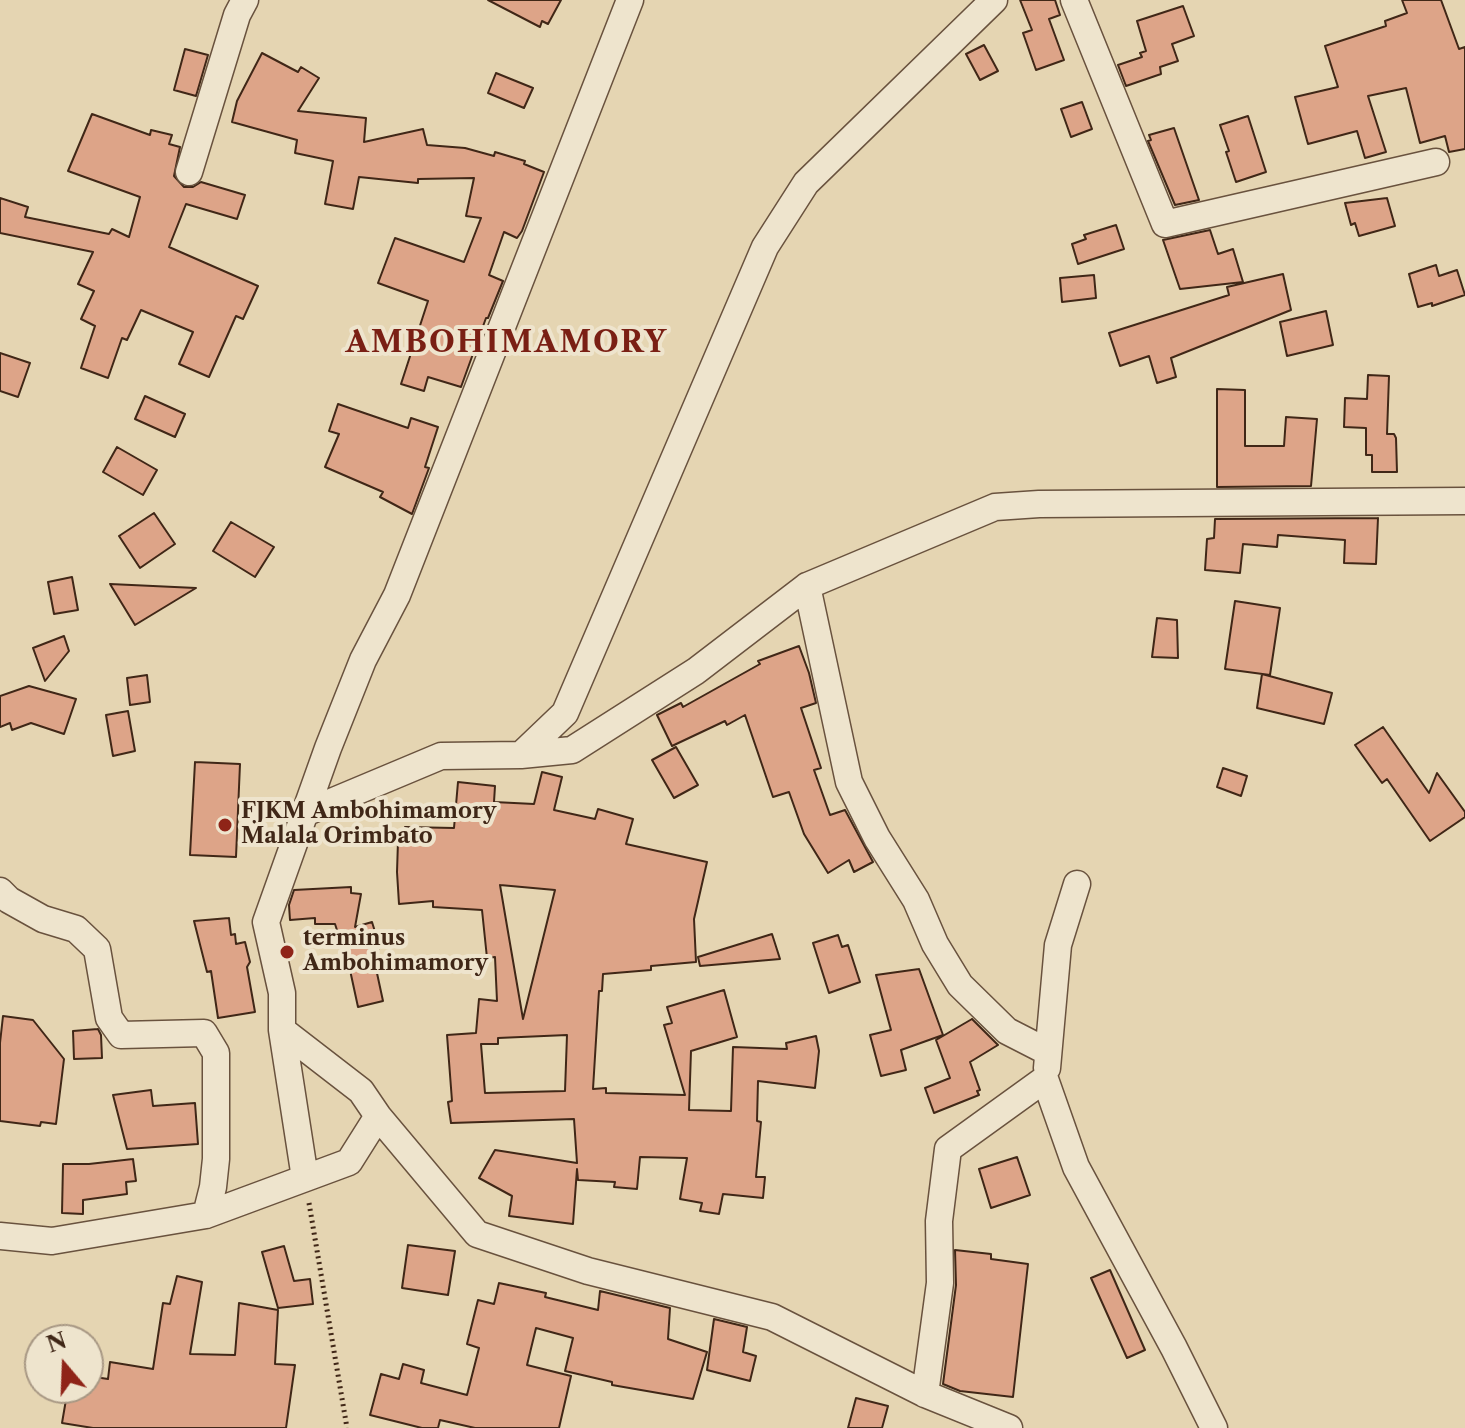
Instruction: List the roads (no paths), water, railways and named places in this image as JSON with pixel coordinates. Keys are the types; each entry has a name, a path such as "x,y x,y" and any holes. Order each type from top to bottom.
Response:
{"street":[{"path":"189,172 237,15 245,0"},
{"path":"305,1178 282,1030 282,993 266,922 363,660 397,595 630,0"},
{"path":"1074,0 1165,224 1436,162"},
{"path":"521,755 565,713 765,247 806,183 988,1"},
{"path":"305,813 441,756 521,755 572,750 696,671 807,586 995,507 1039,504 1465,501"},
{"path":"807,586 849,782 877,838 916,900 935,944 960,985 1007,1031 1048,1052"},
{"path":"1077,884 1058,945 1045,1079 1076,1167 1214,1428"},
{"path":"0,891 9,900 43,919 76,929 97,949 109,1018 121,1035 204,1033 216,1053 216,1159 206,1215"},
{"path":"282,1030 361,1091 378,1116 477,1234 588,1271 772,1317 925,1394 1009,1428"},
{"path":"925,1394 940,1283 939,1221 948,1149 1045,1079"},
{"path":"0,1236 52,1241 206,1215 349,1162 378,1116"}],"place":[{"name":"FJKM Ambohimamory Malala Orimbato","path":"225,825"},
{"name":"terminus Ambohimamory","path":"287,952"}],"district":[{"name":"AMBOHIMAMORY","path":"507,343"}]}
